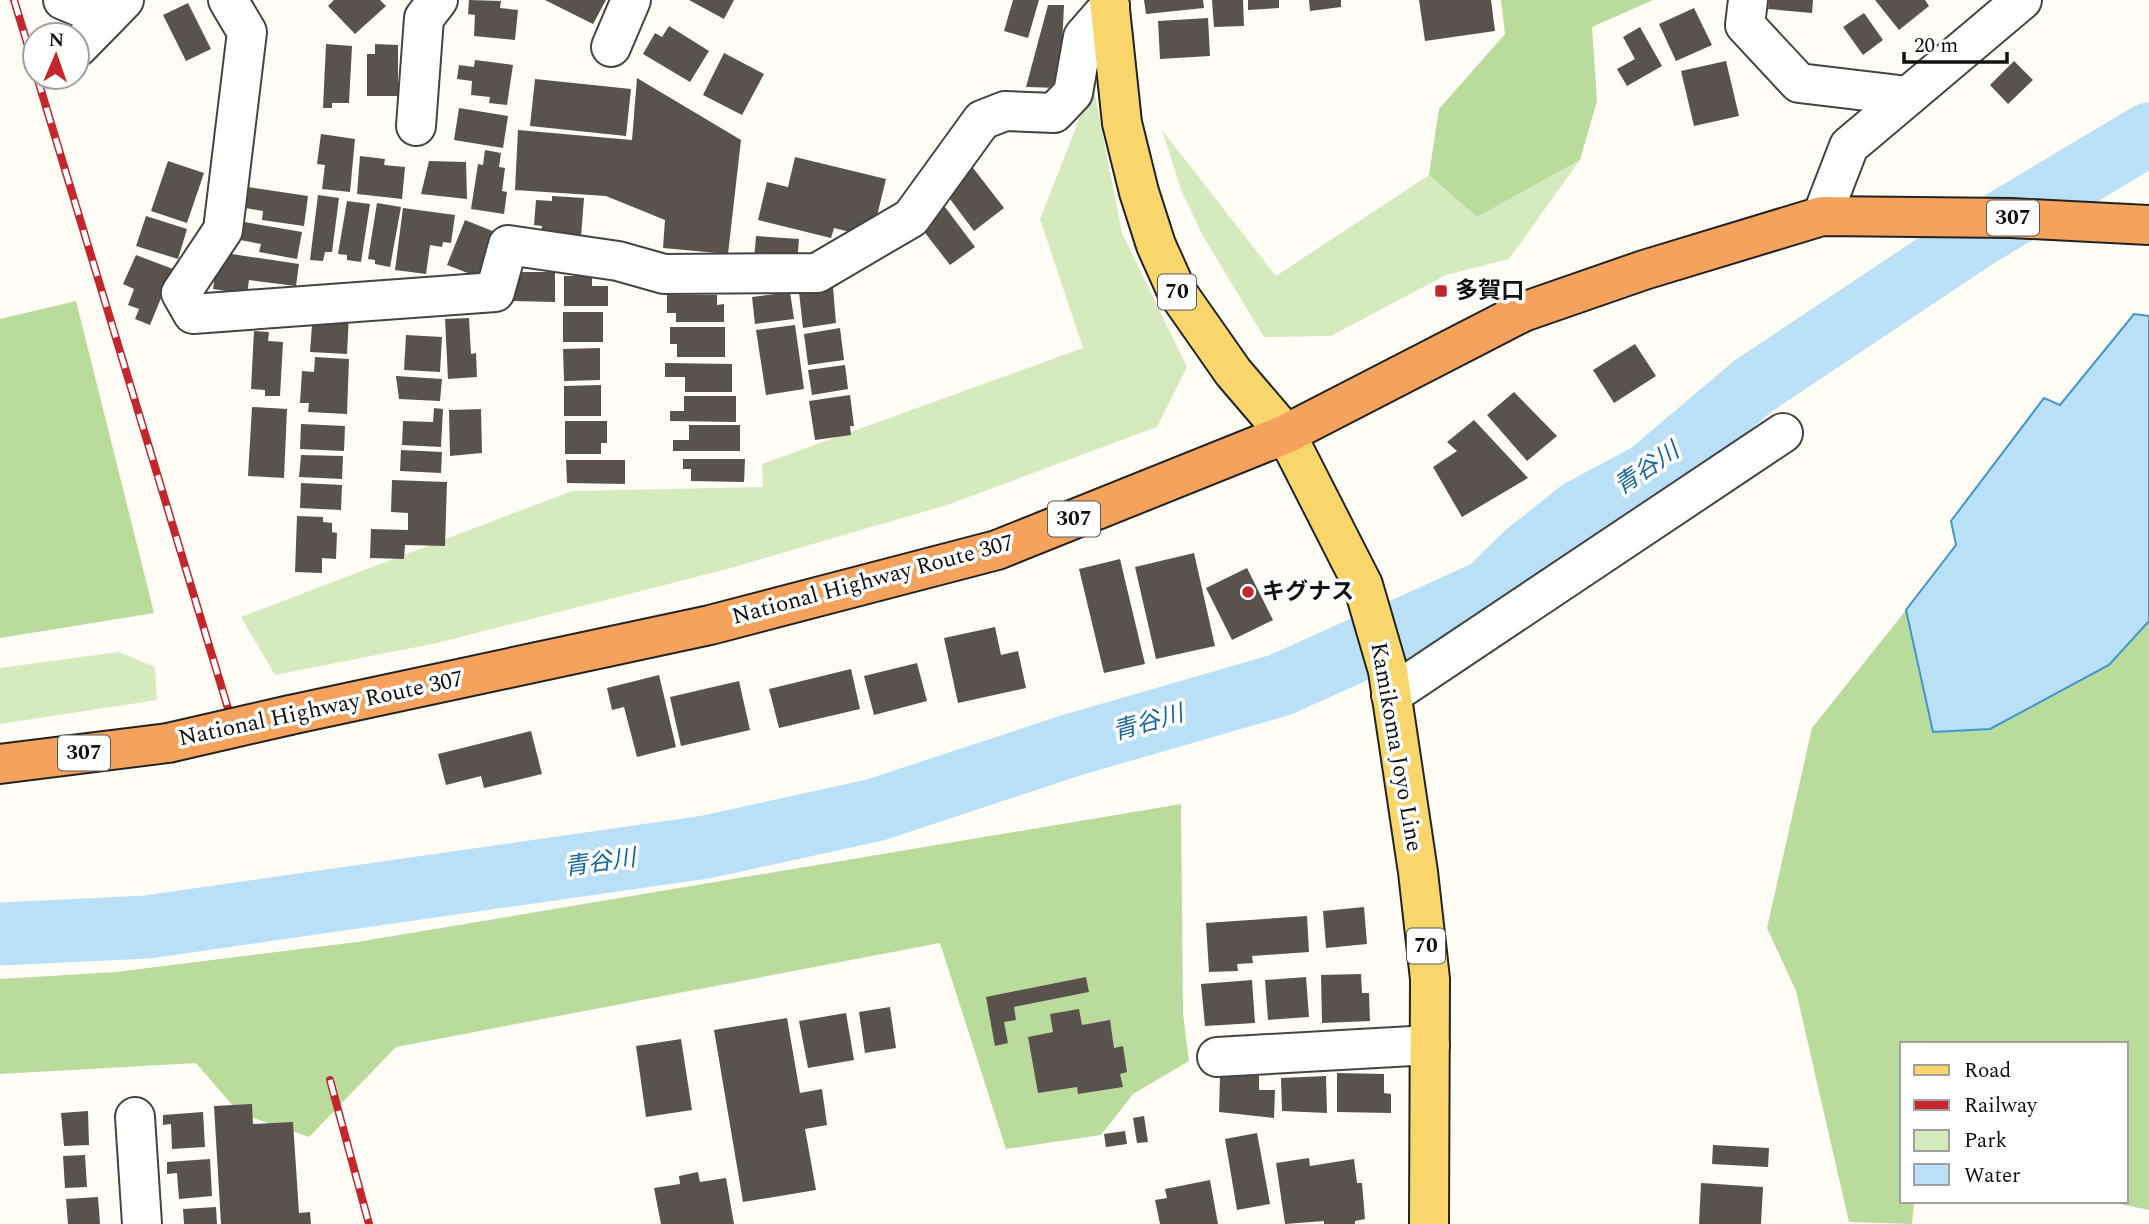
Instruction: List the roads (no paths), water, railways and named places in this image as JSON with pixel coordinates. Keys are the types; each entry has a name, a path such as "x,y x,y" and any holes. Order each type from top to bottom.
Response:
{"highway":[{"name":"307","path":"1822,216 1888,215 2143,225"},
{"name":"National Highway Route 307","path":"0,764 168,743 710,625 997,550 1286,433 1523,313 1644,270 1822,216"}],"main road":[{"name":"Kamikoma Joyo Line","path":"1110,3 1122,123 1139,192 1156,245 1177,292 1233,372 1286,433 1363,585 1389,683 1429,966 1429,1224"}],"street":[{"path":"63,0 115,9"},
{"path":"228,0 247,32 223,230 181,293 193,314 495,292 508,245 618,261 664,274 817,273 911,218 982,120 1005,111 1054,113 1073,93 1083,37 1110,3"},
{"path":"416,126 424,18 438,0"},
{"path":"611,47 631,0"},
{"path":"1748,0 1745,25 1799,83 1908,96"},
{"path":"1822,216 1849,146 2022,0"},
{"path":"91,34 115,9"},
{"path":"1389,683 1783,433"},
{"path":"1217,1057 1430,1045"},
{"path":"135,1117 142,1224"}],"water":[{"path":"2134,314 2149,316 2149,621 2109,665 1990,729 1933,732 1906,610 1956,545 1951,521 2044,398 2060,405"}],"waterway":[{"name":"青谷川","path":"0,934 147,927 706,847 875,810 1072,745 1280,685 1488,591 1526,554 1580,511 1649,474 1753,386 1978,236 2149,134"}],"railway":[{"path":"14,0 21,23"},
{"path":"41,91 237,738"},
{"path":"330,1080 369,1224"}],"place":[{"name":"多賀口","path":"1441,291"},
{"name":"キグナス","path":"1248,592"}]}
